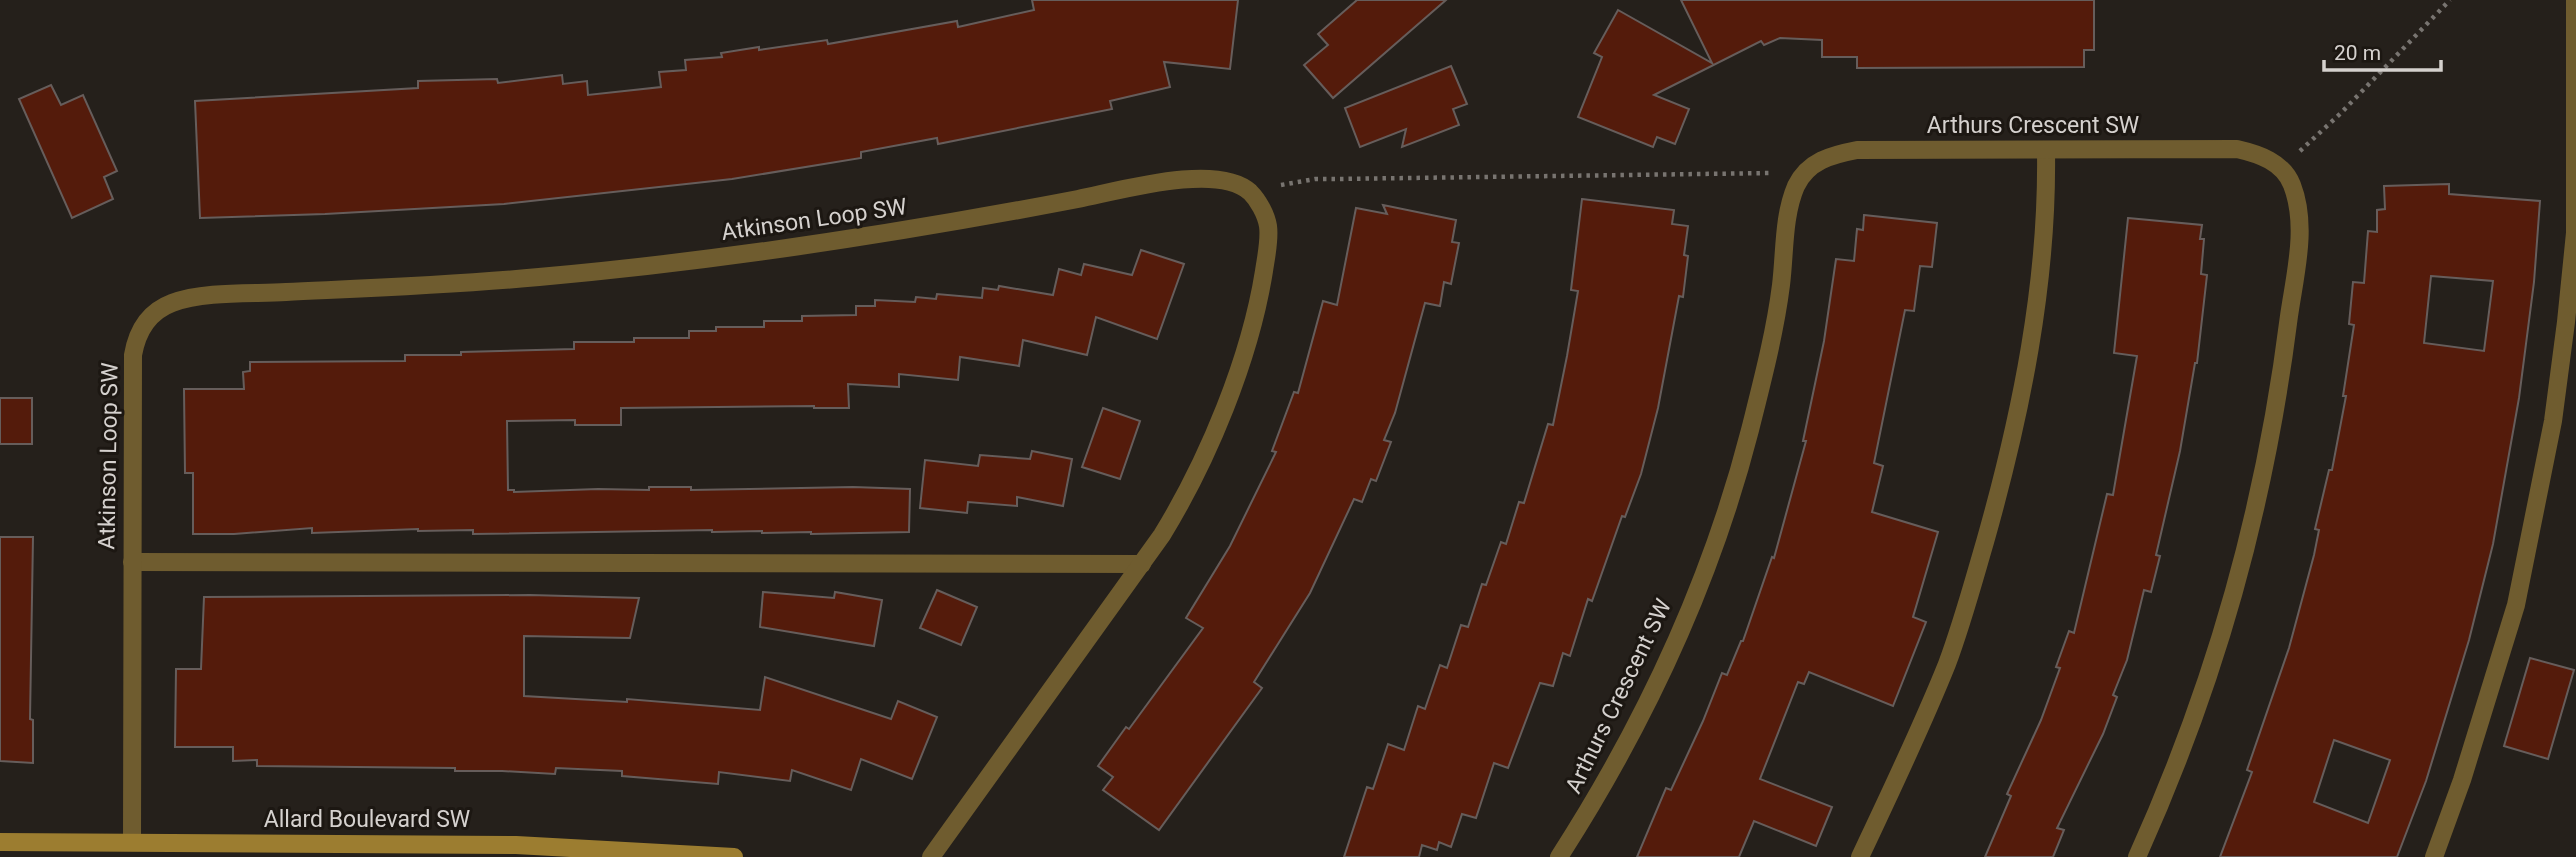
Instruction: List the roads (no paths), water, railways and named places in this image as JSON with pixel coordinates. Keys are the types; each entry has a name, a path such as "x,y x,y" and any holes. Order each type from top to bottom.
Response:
{"street":[{"path":"2434,857 2462,780 2516,605 2553,421 2575,233 2575,0"},
{"name":"Arthurs Crescent SW","path":"1559,857 1618,759 1674,649 1730,501 1765,364 1780,288 1791,200 1803,173 1819,160 1857,150 2237,149 2256,154 2282,168 2291,183 2300,218 2285,351 2273,425 2239,577 2217,654 2189,733 2137,857"},
{"path":"1860,857 1947,663 1993,511 2016,421 2038,289 2047,194 2046,150"},
{"name":"Atkinson Loop SW","path":"132,842 133,355 136,337 146,322 162,308 175,302 213,296 422,286 637,268 865,237 1152,184 1203,177 1228,182 1249,191 1263,211 1268,227 1262,284 1233,383 1209,444 1180,506 1142,564"},
{"path":"132,562 1142,564"},
{"path":"931,857 1142,564"},
{"name":"Allard Boulevard SW","path":"0,842 132,842 251,850 516,845 734,857"}]}
